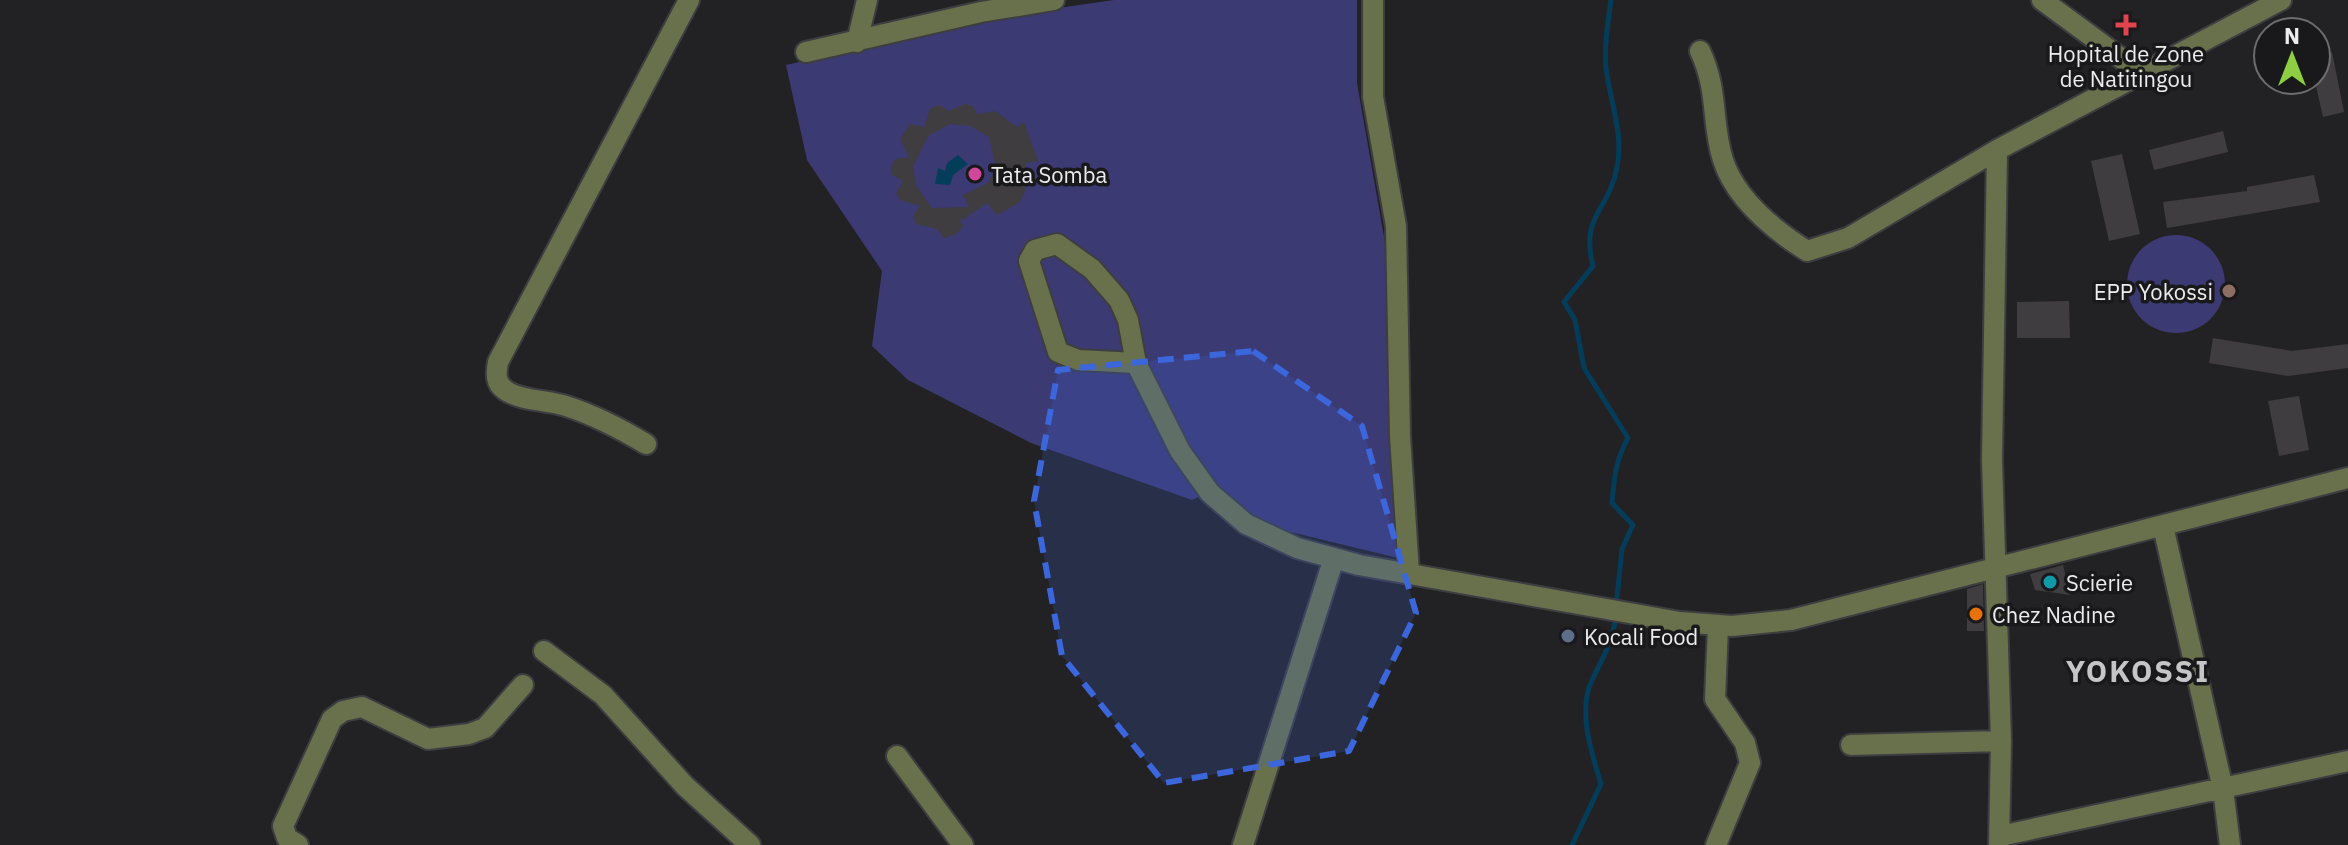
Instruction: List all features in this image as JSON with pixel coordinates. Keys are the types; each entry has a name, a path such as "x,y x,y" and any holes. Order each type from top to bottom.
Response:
{"street":[{"path":"646,444 567,406 510,393 502,388 496,376 498,362 689,0"},
{"path":"857,42 867,0"},
{"path":"806,52 981,12 1054,0"},
{"path":"1373,0 1373,97 1396,226 1400,436 1409,573"},
{"path":"2042,0 2144,75"},
{"path":"1700,51 1715,90 1723,161 1754,209 1807,251 1848,238 1997,150 2281,0"},
{"path":"1997,150 1992,460 2001,741 1999,840 2348,761"},
{"path":"1136,363 1078,360 1058,352 1029,261 1035,250 1057,244 1119,300 1128,320 1136,363 1187,463 1223,506 1259,531 1334,558 1650,618 1718,626 1791,620 1997,570 2348,478"},
{"path":"2163,526 2223,789 2230,845"},
{"path":"1243,845 1334,558"},
{"path":"1716,845 1750,763 1745,743 1715,699 1718,626"},
{"path":"544,651 603,695 685,786 750,845"},
{"path":"298,845 287,838 283,826 332,719 343,711 362,707 428,739 469,734 485,728 523,685"},
{"path":"1851,745 2001,741"},
{"path":"897,756 963,845"}],"highlighted area":[{"path":"1253,351 1362,426 1416,613 1349,751 1164,783 1062,656 1034,501 1058,370"}],"shaded area":[{"path":"1114,0 1357,0 1357,83 1388,260 1389,399 1398,558 1270,527 1238,511 1219,488 1192,500 1031,443 908,380 872,346 882,271 807,160 786,65 996,17"},
{"path":"2176,235 2195,239 2211,249 2221,265 2225,284 2221,303 2211,319 2195,329 2176,333 2157,329 2141,319 2131,303 2127,284 2131,265 2141,249 2157,239"}],"water":[{"path":"958,155 968,164 953,175 950,185 935,184 938,168 945,171 947,163"}],"building":[{"path":"2332,52 2344,112 2323,117 2318,96 2332,96"},
{"path":"965,104 973,106 977,114 995,111 1017,127 1024,122 1038,161 1025,163 1025,190 1020,202 997,215 987,203 959,222 964,226 956,234 944,238 937,229 916,224 913,216 920,206 900,200 896,193 903,181 892,175 891,167 895,159 909,157 900,139 910,124 924,127 930,109 939,105 949,111","holes":["950,124 970,126 989,137 996,168 988,183 963,195 969,207 932,208 916,185 913,167 928,136"]},
{"path":"2223,131 2228,152 2154,170 2149,150"},
{"path":"2122,154 2140,234 2109,241 2091,161"},
{"path":"2314,175 2320,202 2167,228 2163,202 2247,191 2247,187"},
{"path":"2069,301 2070,338 2017,338 2017,302"},
{"path":"2213,338 2292,351 2348,344 2348,368 2288,376 2209,363"},
{"path":"2299,396 2309,450 2279,456 2268,401"},
{"name":"Scierie","path":"2063,565 2070,595 2035,590 2030,574"},
{"path":"1983,584 1984,631 1967,631 1967,589"}],"waterway":[{"path":"1611,0 1606,60 1619,155 1613,182 1590,235 1593,266 1564,302 1575,320 1584,368 1628,438 1616,469 1612,503 1633,525 1622,549 1616,607"},
{"path":"1572,845 1601,784 1588,732 1586,705 1616,617"}],"place":[{"name":"Hopital de Zone de Natitingou","path":"2126,25"},
{"name":"Tata Somba","path":"975,174"},
{"name":"EPP Yokossi","path":"2229,291"},
{"name":"Scierie","path":"2050,582"},
{"name":"Chez Nadine","path":"1976,614"},
{"name":"Kocali Food","path":"1568,636"}],"district":[{"name":"YOKOSSI","path":"2138,670"}]}
